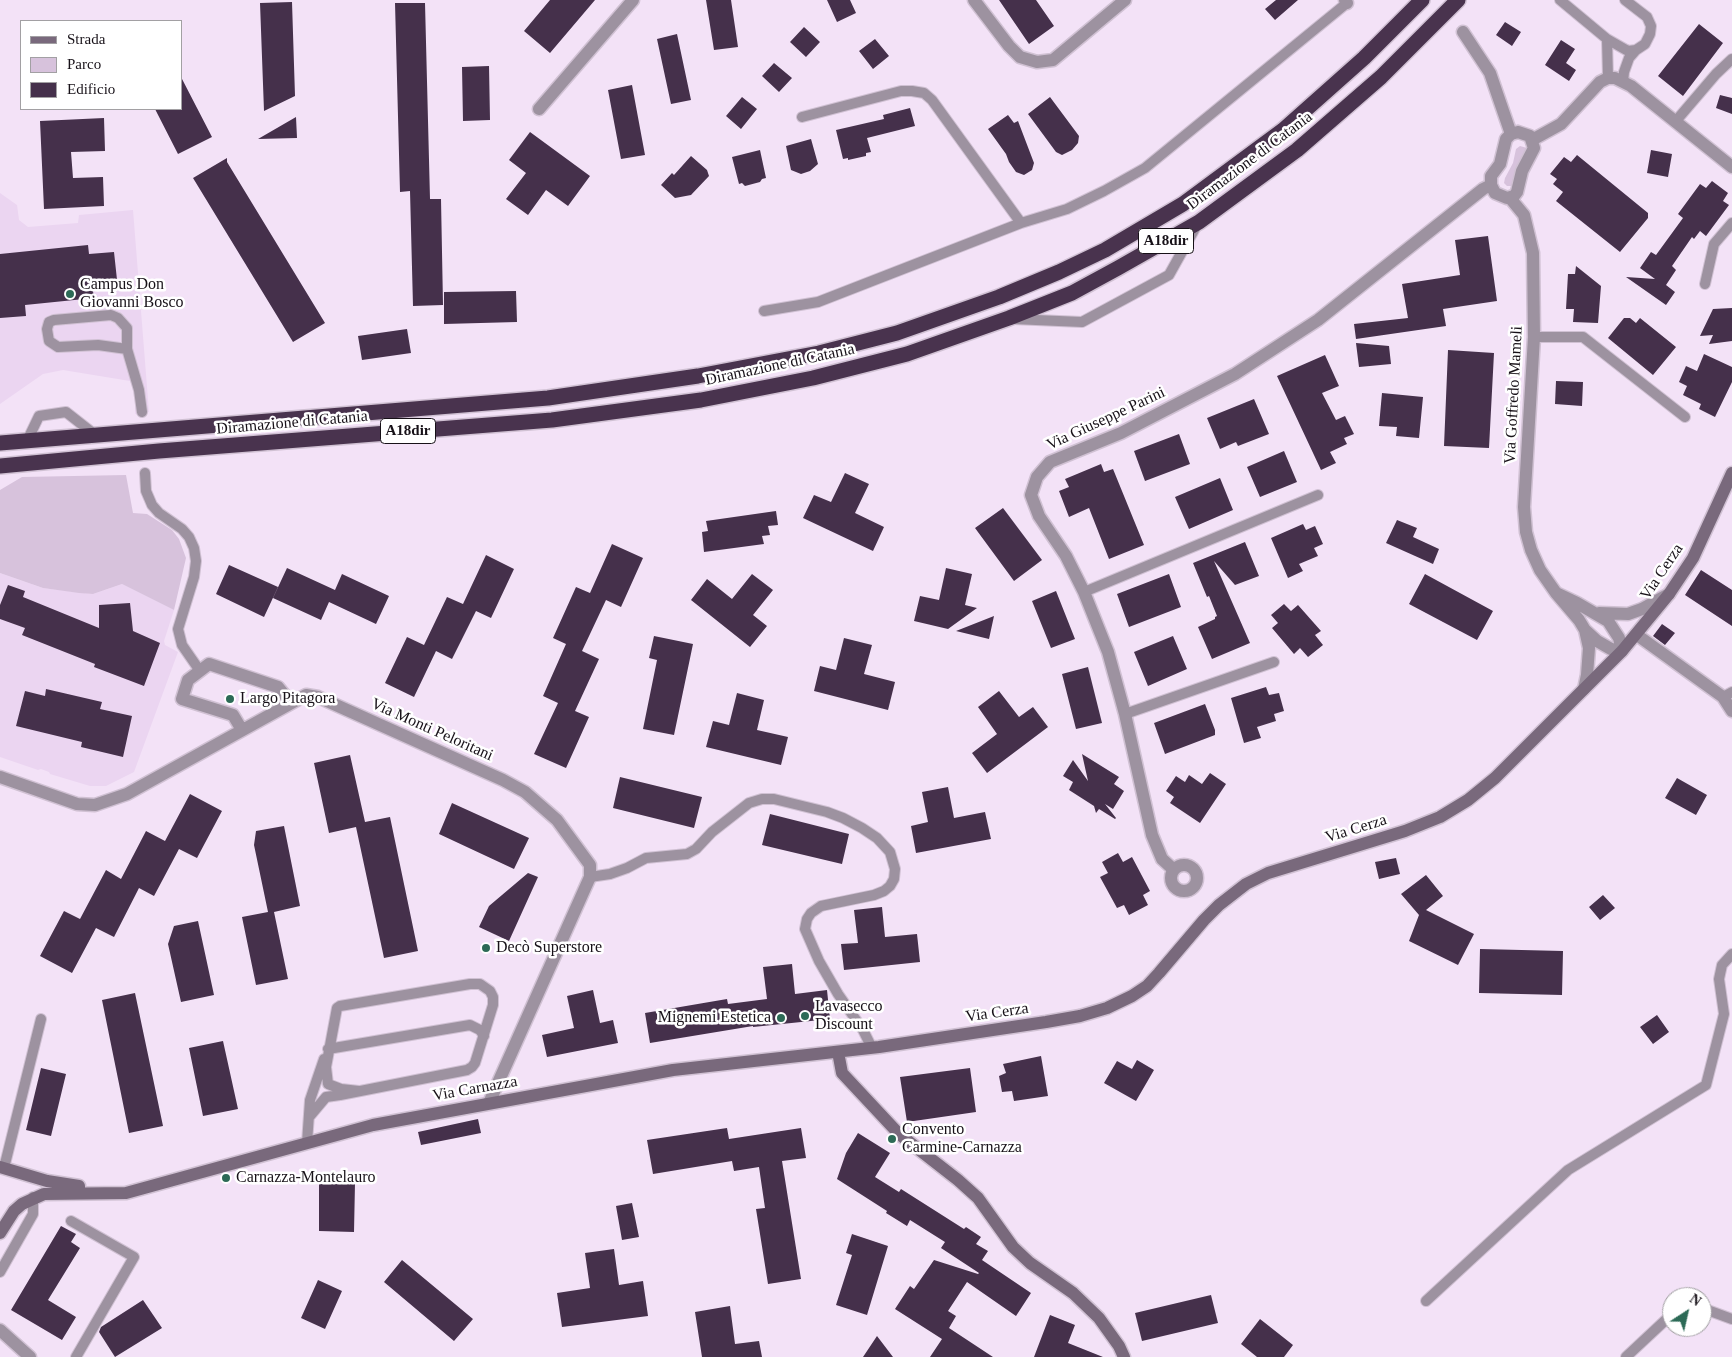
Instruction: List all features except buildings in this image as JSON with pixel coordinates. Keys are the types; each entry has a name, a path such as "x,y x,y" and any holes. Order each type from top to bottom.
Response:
{"highway":[{"name":"Diramazione di Catania","path":"0,442 548,398 698,376 819,353 897,333 999,297 1060,272 1105,250 1183,204 1283,130 1364,58 1422,0"},
{"name":"Diramazione di Catania","path":"0,466 552,420 701,400 813,378 908,354 1010,318 1072,293 1199,222 1298,150 1381,77 1458,0"}],"main road":[{"name":"Via Cerza","path":"838,1052 1080,1016 1107,1008 1132,996 1160,973 1218,905 1246,884 1268,873 1405,831 1440,817 1468,800 1495,778 1637,635 1669,594 1692,558 1732,473"},
{"name":"Via Carnazza","path":"126,1193 373,1125 673,1070 838,1052"},
{"path":"838,1052 842,1073 899,1134 978,1198 1013,1247 1030,1263 1072,1293 1099,1318 1119,1346 1124,1357"},
{"path":"2,1168 47,1182 126,1193"},
{"path":"0,1233 14,1211 33,1197 53,1193 126,1193"}],"street":[{"path":"539,109 633,0"},
{"path":"974,0 1009,46 1020,57 1037,62 1053,60 1125,0"},
{"path":"1463,32 1490,73 1511,134"},
{"path":"1532,140 1561,124 1600,82 1616,80 1631,86 1732,167"},
{"path":"1510,198 1517,192 1522,171 1534,148 1530,136 1522,133 1511,134"},
{"path":"1491,185 1491,176 1500,164 1505,143 1511,134"},
{"name":"Via Goffredo Mameli","path":"1491,185 1495,193 1510,198 1524,215 1534,252 1534,337 1524,507 1525,524 1531,550 1540,570 1585,630"},
{"name":"Via Giuseppe Parini","path":"1174,870 1162,859 1152,836 1125,714 1108,652 1084,592 1066,556 1039,516 1031,495 1037,478 1050,462 1121,433 1235,374 1318,320 1491,185"},
{"path":"1556,593 1608,621 1614,629 1622,651"},
{"path":"1594,613 1608,615 1628,614 1642,609 1669,594"},
{"path":"1585,630 1597,641 1611,649 1622,651"},
{"path":"1584,689 1589,648 1585,630"},
{"path":"1637,635 1727,695 1732,711"},
{"path":"242,730 233,715 182,699 188,680 210,664 278,687 291,703"},
{"name":"Via Monti Peloritani","path":"0,778 77,804 95,805 127,794 306,695 318,697 503,780 524,792 556,820 590,865 590,877"},
{"path":"489,1103 590,877"},
{"path":"0,1330 30,1357"}],"lane":[{"path":"1560,0 1607,39 1628,51 1636,50"},
{"path":"1616,80 1624,72 1629,58 1645,44 1650,34 1651,26 1646,17 1625,0"},
{"path":"764,311 818,302 1021,224 1067,209 1104,191 1145,168 1346,1"},
{"path":"1607,39 1616,80"},
{"path":"1675,122 1716,74 1732,59"},
{"path":"802,117 901,91 912,90 924,93 932,100 1021,224"},
{"path":"1010,318 1082,322 1169,275 1199,222"},
{"path":"1705,284 1714,244 1732,223"},
{"path":"127,349 98,345 58,347 49,341 47,329 49,322 54,320 111,316 118,318 127,328 127,349 139,390 142,412"},
{"path":"1534,337 1584,337 1685,417"},
{"path":"28,440 39,416 66,412 94,434"},
{"path":"0,474 20,464"},
{"path":"145,473 146,491 152,505 159,513 182,529 194,548 196,561 194,577 178,629 182,645 200,671"},
{"path":"1084,592 1318,495"},
{"path":"1125,714 1274,662"},
{"path":"590,877 610,874 646,858 687,854 696,849 712,832 749,803 762,799 774,799 827,812 844,818 862,828 877,838 890,852 895,870 894,879 884,891 874,895 821,906 806,919 805,928 819,961 838,994 875,1048"},
{"path":"1426,1301 1568,1170 1706,1085 1724,1014 1719,980 1722,965 1732,954"},
{"path":"310,1116 326,1097 359,1091 467,1070 475,1063 484,1036 493,1005 493,997 490,991 480,984 470,984 337,1008 328,1049 326,1067 328,1084 341,1089 359,1091"},
{"path":"2,1168 41,1020"},
{"path":"328,1049 470,1025 480,1030 484,1036"},
{"path":"307,1143 310,1100 321,1064 328,1049"},
{"path":"0,1272 33,1214 33,1197"},
{"path":"71,1221 134,1258 76,1357"},
{"path":"1712,1311 1732,1318"},
{"path":"1626,1357 1662,1323"}],"shaded area":[{"name":"Campus Don Giovanni Bosco","path":"0,193 17,205 19,220 28,227 78,223 79,215 133,210 149,412 135,414 135,393 130,381 63,370 43,374 0,404"},
{"path":"0,573 43,588 93,594 122,584 174,610 164,641 165,645 178,652 134,772 106,786 90,786 0,757"}],"green space":[{"path":"1520,146 1527,148 1515,184 1507,186 1504,183 1505,178 1513,163 1516,149"},
{"path":"126,475 133,513 147,514 172,530 179,539 186,558 174,610 122,584 93,594 79,593 43,588 0,573 0,490 22,477"}],"place":[{"name":"Campus Don Giovanni Bosco","path":"70,294"},
{"name":"Largo Pitagora","path":"230,699"},
{"name":"Decò Superstore","path":"486,948"},
{"name":"Lavasecco Discount","path":"805,1016"},
{"name":"Mignemi Estetica","path":"781,1018"},
{"name":"Convento Carmine-Carnazza","path":"892,1139"},
{"name":"Carnazza-Montelauro","path":"226,1178"}]}
